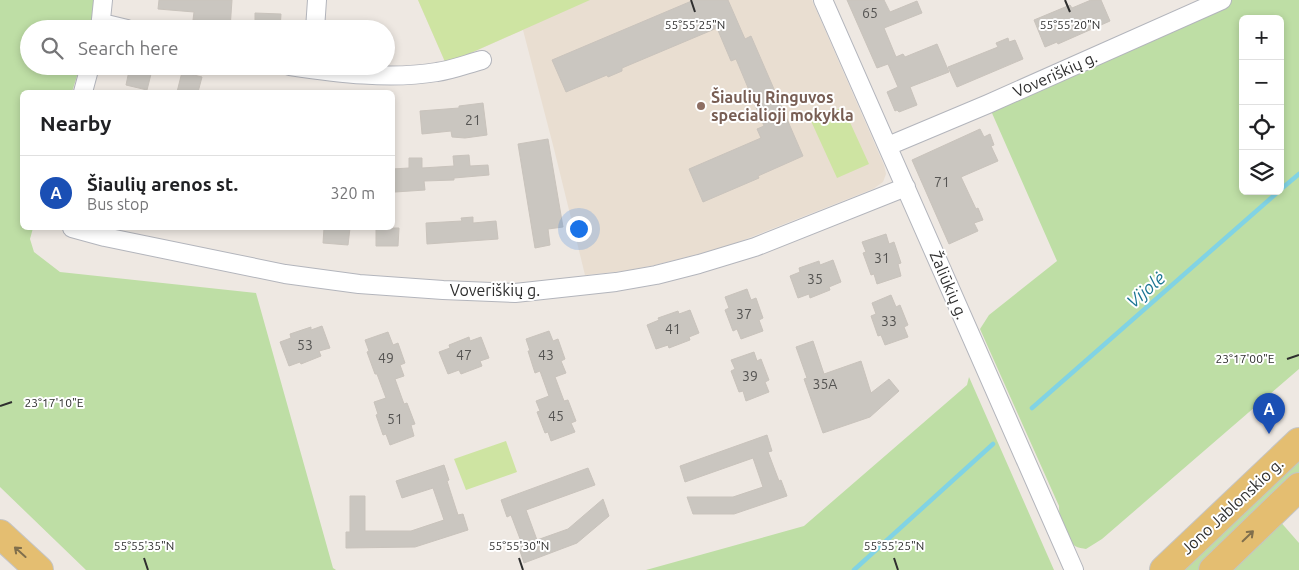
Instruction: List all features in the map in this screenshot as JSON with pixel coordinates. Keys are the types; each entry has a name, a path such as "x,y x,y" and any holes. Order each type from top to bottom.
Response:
{"main road":[{"name":"Jono Jablonskio g.","path":"1164,570 1299,442"},
{"name":"Jono Jablonskio g.","path":"1213,570 1299,487"},
{"path":"0,534 40,570"}],"street":[{"path":"102,20 104,0"},
{"path":"316,20 317,0"},
{"name":"Žaliūkių g.","path":"823,0 1074,570"},
{"name":"Voveriškių g.","path":"888,146 988,104 1222,0"},
{"path":"382,75 404,76 438,72 482,60"},
{"path":"84,90 88,75"},
{"name":"Voveriškių g.","path":"79,230 285,274 387,286 515,293 616,282 656,275 699,264 755,247 906,187"}],"shaded area":[{"name":"Šiaulių Ringuvos specialioji mokykla","path":"418,0 812,0 884,165 886,174 883,182 873,189 726,247 625,271 585,275 523,30 446,64"}],"green space":[{"path":"0,0 96,0 93,20 20,20 20,75 77,75 73,90 20,90 20,230 32,230 30,239 34,252 60,272 256,293 333,568 336,570 86,570 0,487"},
{"path":"418,0 590,0 446,64"},
{"path":"1222,0 1299,0 1299,369 1102,539 1086,549 1075,546 1067,538 1061,522 1059,506 980,329 989,315 1057,261 988,104"},
{"path":"843,107 869,164 837,178 811,121"},
{"path":"969,377 1054,570 646,570 804,526 967,385"},
{"path":"506,441 517,472 466,490 454,459"},
{"path":"1299,455 1299,474 1199,570 1179,570"},
{"path":"1278,519 1299,543 1299,570 1227,570"}],"building":[{"path":"159,0 232,0 231,20 193,20 194,12 158,9"},
{"path":"694,0 728,0 745,39 751,36 803,156 758,176 759,178 703,202 689,169 761,138 757,129 764,126 736,59 731,61 717,28 622,68 622,71 608,77 607,75 566,92 552,60"},
{"path":"847,0 884,0 890,12 917,1 922,13 884,28 896,57 903,54 905,57 937,44 949,72 910,87 917,105 899,112 895,111 887,92 898,87 888,64 877,68"},
{"path":"1091,0 1101,0 1110,21 1058,44 1057,42 1045,47 1034,20 1070,5 1072,8"},
{"path":"255,13 281,14 281,20 255,20"},
{"path":"1008,38 1009,42 1015,40 1023,59 957,87 948,67 998,47 996,43"},
{"path":"128,75 151,75 147,90 126,85"},
{"path":"181,75 202,77 199,90 178,90"},
{"path":"483,103 487,135 465,138 452,137 451,131 422,134 420,111 459,108 459,106"},
{"path":"980,129 984,137 990,134 994,145 991,146 998,161 961,177 983,220 974,223 978,231 949,244 912,160"},
{"path":"548,139 563,227 548,229 550,245 535,248 518,144"},
{"path":"469,155 470,166 488,165 489,175 454,178 454,180 424,181 425,190 395,192 395,169 409,168 409,158 422,158 422,168 454,166 453,156"},
{"path":"473,217 473,223 496,221 498,239 427,244 426,223 462,221 461,218"},
{"path":"395,228 399,228 398,246 376,246 376,230 395,230"},
{"path":"324,230 350,230 348,245 323,243"},
{"path":"886,234 889,244 894,242 901,263 898,264 901,276 877,284 874,274 871,275 863,253 866,252 862,242"},
{"path":"833,260 841,282 829,287 830,290 810,298 809,294 798,298 790,276 800,272 799,268 819,261 820,265"},
{"path":"747,289 751,300 756,298 763,318 759,320 763,331 741,339 737,329 733,331 725,310 729,308 725,297"},
{"path":"891,295 896,307 900,305 908,325 904,327 908,337 885,345 881,335 878,336 871,316 876,314 872,303"},
{"path":"690,310 699,333 689,337 690,340 669,348 668,345 656,349 647,325 659,320 658,318 678,311 679,314"},
{"path":"322,326 330,348 319,351 321,356 301,364 300,362 289,366 280,342 291,338 290,334 311,327 311,330"},
{"path":"549,331 553,341 558,339 565,359 561,361 566,373 555,377 564,401 568,400 576,421 571,423 575,432 551,441 548,432 545,433 537,412 540,411 536,401 549,396 540,371 535,373 526,339"},
{"path":"388,332 393,345 398,343 405,363 400,365 404,376 395,379 404,404 407,403 415,424 411,425 414,436 390,445 386,434 383,435 374,402 386,398 367,352 369,351 365,340"},
{"path":"469,337 470,341 481,337 489,358 480,361 482,366 461,374 459,370 448,374 439,352 450,348 449,345"},
{"path":"813,341 824,374 861,361 871,393 889,379 899,391 870,417 823,433 804,379 807,378 796,347"},
{"path":"754,352 757,361 761,359 769,380 765,382 769,392 746,401 743,391 739,392 731,371 735,369 731,360"},
{"path":"767,435 772,451 768,452 787,496 734,514 693,514 687,497 733,497 763,487 753,458 685,482 680,466"},
{"path":"444,465 458,515 463,514 468,530 415,547 346,548 346,532 350,532 350,496 365,496 365,531 411,531 444,520 433,488 402,498 396,481"},
{"path":"588,468 595,485 526,510 537,540 568,529 603,499 609,516 577,543 524,563 518,545 522,544 511,515 507,517 501,500"}],"waterway":[{"name":"Vijolė","path":"1284,187 1299,174"},
{"name":"Vijolė","path":"1032,408 1274,195"},
{"name":"Vijolė","path":"854,570 993,444"}],"place":[{"name":"Šiaulių Ringuvos specialioji mokykla","path":"701,106"},
{"name":"Šiaulių arenos st.","path":"1269,434"}]}
